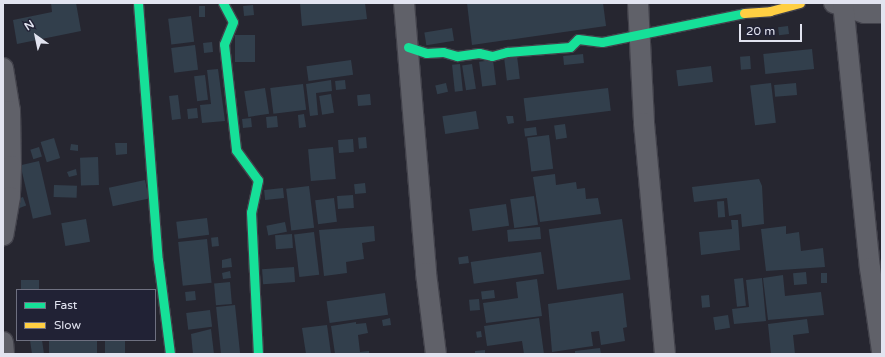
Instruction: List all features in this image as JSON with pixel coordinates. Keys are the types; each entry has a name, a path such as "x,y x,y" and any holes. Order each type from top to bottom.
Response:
{"street":[{"path":"138,3 158,260 170,354"},
{"path":"223,3 233,22 224,44 236,150 258,180 251,212 258,354"},
{"path":"404,3 426,273 436,354"},
{"path":"638,3 644,123 665,354"},
{"path":"408,47 426,53 492,56 507,52 570,47 578,39 602,42 639,33 696,24 741,13 770,12 800,3"},
{"path":"882,13 864,13 840,4 870,268 882,351"},
{"path":"3,68 10,111 11,166 10,197 3,235"},
{"path":"3,342 4,354"}],"building":[{"path":"51,3 76,3 81,31 17,44 13,20 52,12"},
{"path":"300,3 365,3 367,19 302,26"},
{"path":"467,3 603,3 606,26 472,45"},
{"path":"253,5 254,15 244,16 243,6"},
{"path":"199,6 205,6 205,17 199,17"},
{"path":"191,16 194,42 171,45 168,19"},
{"path":"788,26 789,34 779,35 778,27"},
{"path":"452,28 454,41 426,45 424,32"},
{"path":"235,35 255,35 255,62 235,62"},
{"path":"212,42 213,52 204,53 203,43"},
{"path":"195,45 198,70 174,73 171,48"},
{"path":"812,49 814,69 765,74 763,54"},
{"path":"583,54 584,63 564,65 563,56"},
{"path":"517,56 520,79 507,80 504,58"},
{"path":"750,56 751,69 741,70 740,57"},
{"path":"351,60 353,75 309,81 306,66"},
{"path":"493,60 496,85 482,87 479,62"},
{"path":"460,64 463,91 455,92 452,65"},
{"path":"472,64 476,89 466,90 462,66"},
{"path":"711,66 713,82 678,86 676,70"},
{"path":"218,69 225,121 202,123 200,105 211,104 207,70"},
{"path":"205,75 208,100 197,101 194,76"},
{"path":"331,80 332,91 316,93 318,115 310,116 306,84"},
{"path":"345,80 346,89 336,90 335,81"},
{"path":"446,83 448,92 437,94 435,85"},
{"path":"771,83 776,123 755,125 750,86"},
{"path":"796,83 797,95 775,97 774,85"},
{"path":"303,84 306,110 273,114 270,88"},
{"path":"265,88 269,114 248,117 244,91"},
{"path":"608,88 611,111 526,121 524,98"},
{"path":"331,94 334,113 322,115 319,96"},
{"path":"370,94 371,105 358,106 357,95"},
{"path":"178,95 181,119 172,120 169,96"},
{"path":"197,108 198,118 188,119 187,109"},
{"path":"476,111 479,129 445,134 442,116"},
{"path":"304,114 306,127 299,128 298,115"},
{"path":"277,116 278,127 267,128 266,117"},
{"path":"506,116 513,116 514,123 508,124"},
{"path":"251,118 252,127 243,128 242,119"},
{"path":"565,124 567,138 556,139 554,126"},
{"path":"536,127 537,135 525,136 524,128"},
{"path":"549,135 553,169 531,171 527,138"},
{"path":"366,137 367,148 359,149 358,138"},
{"path":"54,138 60,158 47,162 41,142"},
{"path":"353,139 354,152 339,153 338,140"},
{"path":"115,143 127,143 127,154 116,155"},
{"path":"71,144 78,145 78,151 70,150"},
{"path":"39,147 42,157 33,159 30,150"},
{"path":"333,147 336,179 311,181 308,149"},
{"path":"98,157 99,185 81,186 80,158"},
{"path":"39,161 51,215 33,219 20,165"},
{"path":"76,169 77,175 69,177 67,172"},
{"path":"555,174 556,185 576,182 577,189 585,188 586,199 598,198 601,214 540,222 533,177"},
{"path":"759,179 762,186 764,224 742,227 741,214 729,216 727,198 694,202 692,187"},
{"path":"145,180 149,199 113,206 109,188"},
{"path":"365,183 366,193 355,194 354,184"},
{"path":"54,185 77,186 77,198 54,197"},
{"path":"309,186 314,228 291,230 286,189"},
{"path":"283,188 284,198 265,200 264,190"},
{"path":"353,195 354,208 338,209 337,196"},
{"path":"534,196 538,225 514,228 510,199"},
{"path":"23,197 26,205 17,209 14,201"},
{"path":"334,198 337,222 318,224 315,200"},
{"path":"717,201 724,201 725,217 718,217"},
{"path":"506,204 509,226 472,231 469,209"},
{"path":"207,218 209,235 178,239 176,222"},
{"path":"86,219 90,242 65,246 61,223"},
{"path":"622,219 630,279 557,290 549,229"},
{"path":"731,220 738,220 740,250 701,255 699,232 732,229"},
{"path":"285,222 287,232 268,235 266,226"},
{"path":"374,226 375,241 362,243 364,259 346,262 347,273 324,276 319,230"},
{"path":"786,226 786,234 799,232 801,251 823,248 825,267 766,271 761,229"},
{"path":"540,227 541,239 508,242 507,230"},
{"path":"314,232 319,275 299,277 294,234"},
{"path":"292,234 293,248 276,249 275,235"},
{"path":"218,237 219,246 212,247 211,238"},
{"path":"207,239 212,283 183,286 178,242"},
{"path":"541,252 544,274 474,284 471,262"},
{"path":"468,256 469,263 459,264 458,257"},
{"path":"231,258 232,267 222,268 222,260"},
{"path":"294,267 295,282 263,284 262,269"},
{"path":"230,271 231,278 223,279 222,273"},
{"path":"806,272 807,284 794,285 793,273"},
{"path":"821,273 827,273 827,283 821,283"},
{"path":"783,275 785,296 821,292 824,315 768,320 763,278"},
{"path":"743,278 746,306 737,307 734,279"},
{"path":"762,278 766,321 734,324 732,309 749,307 746,280"},
{"path":"537,279 542,316 486,323 483,303 518,298 516,282"},
{"path":"21,280 39,280 39,289 21,289"},
{"path":"230,282 232,304 216,305 214,283"},
{"path":"494,290 495,298 482,300 481,292"},
{"path":"195,291 196,300 186,301 185,292"},
{"path":"385,293 388,315 330,323 327,301"},
{"path":"623,293 627,327 623,328 625,341 601,345 599,331 591,332 593,346 552,352 548,304"},
{"path":"709,295 710,307 702,308 701,296"},
{"path":"479,299 480,310 470,311 469,300"},
{"path":"235,305 240,354 221,354 216,307"},
{"path":"210,310 212,327 188,330 186,313"},
{"path":"728,315 730,328 715,330 713,317"},
{"path":"390,318 391,325 383,326 382,320"},
{"path":"539,318 544,354 524,354 522,341 487,346 484,326"},
{"path":"807,319 809,333 793,335 795,354 771,354 768,324"},
{"path":"356,322 356,324 366,323 368,333 358,335 360,352 369,351 369,354 335,354 331,326"},
{"path":"327,325 331,354 306,354 302,328"},
{"path":"211,329 214,354 193,354 191,334"},
{"path":"481,331 482,337 477,338 476,332"},
{"path":"30,341 42,341 44,354 32,354"},
{"path":"49,341 97,341 97,354 49,354"},
{"path":"105,341 125,341 125,354 105,354"},
{"path":"600,348 601,354 575,354 575,351"},
{"path":"485,350 485,354 475,354 475,351"}],"traffic: fast":[{"path":"138,3 158,260 170,354"},
{"path":"223,3 233,22 224,44 236,150 258,180 251,212 258,354"},
{"path":"408,47 426,53 443,52 457,56 479,53 492,56 507,52 570,47 578,39 602,42 744,13"}],"traffic: slow":[{"path":"744,13 770,11 800,3"}]}
